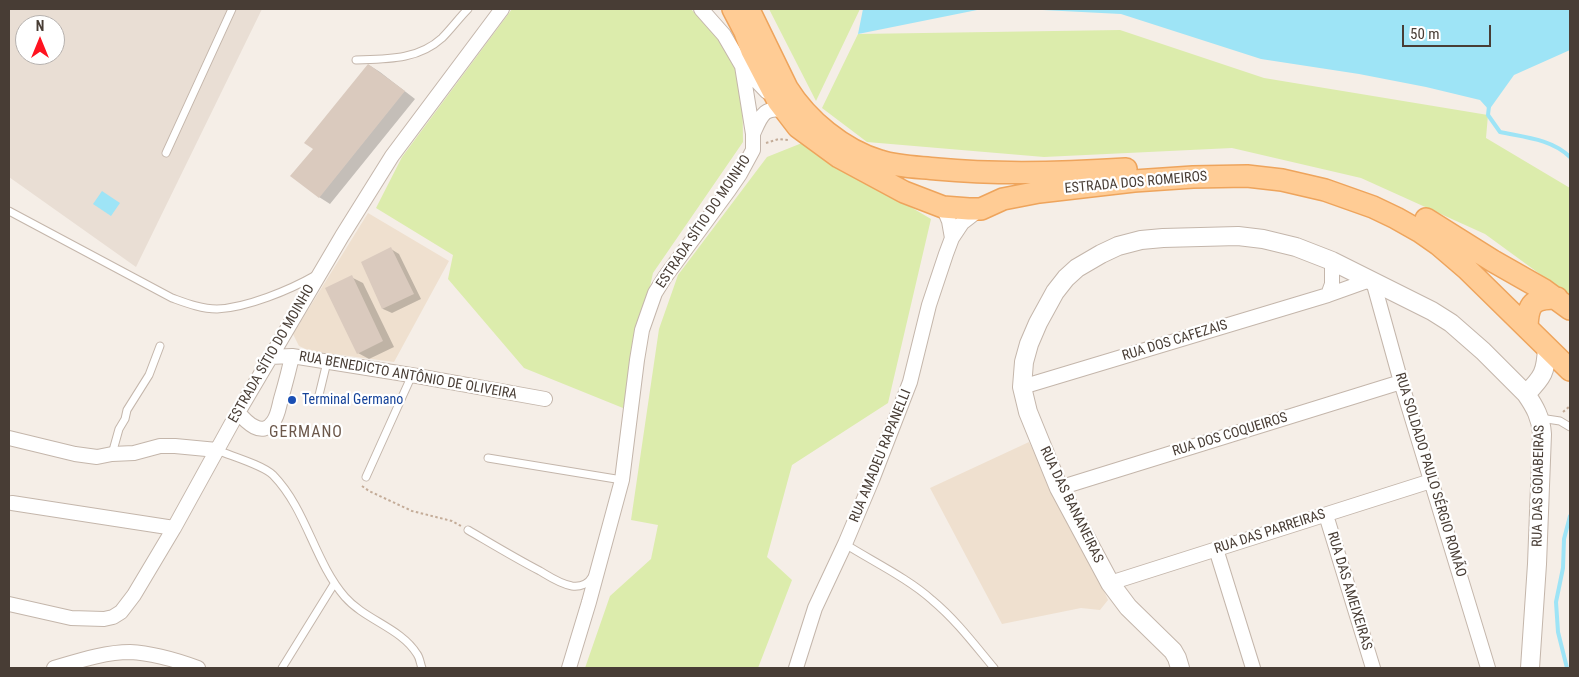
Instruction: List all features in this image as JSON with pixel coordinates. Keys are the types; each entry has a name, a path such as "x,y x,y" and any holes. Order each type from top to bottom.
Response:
{"main road":[{"name":"ESTRADA DOS ROMEIROS","path":"733,9 745,32 747,59 798,127 839,157 904,192 953,209 984,208 1021,195 1134,181 1193,177 1247,176 1282,180 1325,190 1396,218 1439,245 1527,327 1570,371"},
{"name":"ESTRADA DOS ROMEIROS","path":"749,9 793,98 813,120 843,143 862,154 880,161 902,166 982,172 1074,172 1197,164 1255,165 1303,172 1354,185 1402,206 1564,304"},
{"path":"747,59 760,57 783,80"},
{"path":"940,206 936,186 940,176 948,170"},
{"path":"982,172 989,179 992,187 992,194 984,208"},
{"path":"1527,327 1529,310 1532,304 1538,300 1545,298 1564,304"}],"street":[{"name":"ESTRADA SÍTIO DO MOINHO","path":"9,604 71,618 98,620 113,617 121,612 134,595 174,528 270,357 392,156 502,9"},
{"path":"701,9 747,59"},
{"name":"ESTRADA SÍTIO DO MOINHO","path":"570,668 622,480 637,360 642,330 648,310 655,293 665,277 729,190 753,150 747,59"},
{"path":"753,134 763,114 782,106"},
{"path":"940,206 949,221 952,238"},
{"path":"952,238 962,223 984,208"},
{"name":"RUA DAS BANANEIRAS","path":"1180,668 1173,651 1128,607 1110,583 1059,488 1028,412 1022,388 1024,362 1029,344 1055,292 1066,278 1077,268 1118,246 1141,240 1163,238 1238,236 1263,239 1296,247 1332,261"},
{"name":"RUA AMADEU RAPANELLI","path":"796,668 815,608 845,544 891,435 910,382 929,305 952,238"},
{"path":"1328,295 1332,284 1332,261"},
{"name":"RUA DAS GOIABEIRAS","path":"1332,261 1432,311 1451,323 1483,351 1533,403 1540,418 1542,442 1538,564 1530,668"},
{"name":"RUA DOS CAFEZAIS","path":"1022,388 1371,281"},
{"name":"RUA SOLDADO PAULO SÉRGIO ROMÃO","path":"1371,281 1488,668"},
{"path":"1526,394 1540,379 1547,358 1547,347"},
{"path":"238,412 250,425 257,428 268,427 272,423 276,417 292,356"},
{"name":"RUA BENEDICTO ANTÔNIO DE OLIVEIRA","path":"270,357 292,356 545,399"},
{"path":"1540,379 1570,371"},
{"name":"RUA DOS COQUEIROS","path":"1059,488 1401,382"},
{"path":"9,438 97,458 112,454 134,453 160,446 217,450"},
{"name":"RUA DAS PARREIRAS","path":"1110,583 1431,481"},
{"path":"12,503 174,528"},
{"name":"RUA DAS AMEIXEIRAS","path":"1326,515 1373,668"},
{"path":"1216,549 1253,668"},
{"path":"54,668 99,656 130,652 153,655 198,668"}],"lane":[{"path":"166,154 232,9"},
{"path":"356,60 389,59 417,54 441,38 468,9"},
{"path":"9,211 172,298 197,306 217,309 260,299 298,285 320,272"},
{"path":"112,454 127,410 149,375 160,346"},
{"path":"319,396 327,362"},
{"path":"366,477 412,375"},
{"path":"1540,418 1560,421 1570,427"},
{"path":"217,450 260,467 272,474 288,494 334,584 348,600 406,642 419,656 422,668"},
{"path":"488,458 622,480"},
{"path":"468,530 507,554 561,583 572,586 584,584 590,580 598,569"},
{"path":"845,544 900,577 931,599 961,628 994,668"},
{"path":"282,668 334,584"}],"path":[{"path":"753,150 766,142 779,139 793,140"},
{"path":"366,477 362,487 369,491 412,511 452,521 468,530"}],"shaded area":[{"path":"9,9 262,9 136,267 9,177"},
{"path":"368,213 449,261 394,362 310,351 299,346 293,334"},
{"path":"1029,442 1108,600 1100,610 1081,608 1002,624 930,488"}],"green space":[{"path":"512,9 691,9 742,66 743,142 653,273 623,408 524,368 448,279 453,255 376,208 402,157"},
{"path":"769,9 860,9 816,101"},
{"path":"1120,30 1264,78 1488,115 1486,138 1570,188 1570,296 1485,234 1361,178 1232,148 1044,157 867,142 822,108 858,34"},
{"path":"802,143 931,219 888,403 792,465 767,557 792,580 758,668 585,668 610,596 651,559 658,525 631,520 659,329 678,275 767,157"}],"water":[{"path":"863,9 982,9 858,34"},
{"path":"1023,9 1570,9 1570,50 1514,75 1489,110 1480,100 1426,87 1359,74 1261,59 1121,14"},
{"path":"102,191 120,203 111,216 93,204"}],"building":[{"path":"368,64 405,91 319,198 290,176 313,149 304,143"},
{"path":"391,247 414,294 382,309 361,262"},
{"path":"352,275 383,341 357,354 325,288"}],"waterway":[{"path":"1489,106 1488,115 1500,132 1546,142 1570,157"},
{"path":"1567,668 1558,632 1556,602 1563,568 1564,539 1570,516"}],"place":[{"name":"Terminal Germano","path":"292,400"}],"district":[{"name":"GERMANO","path":"306,433"}]}
